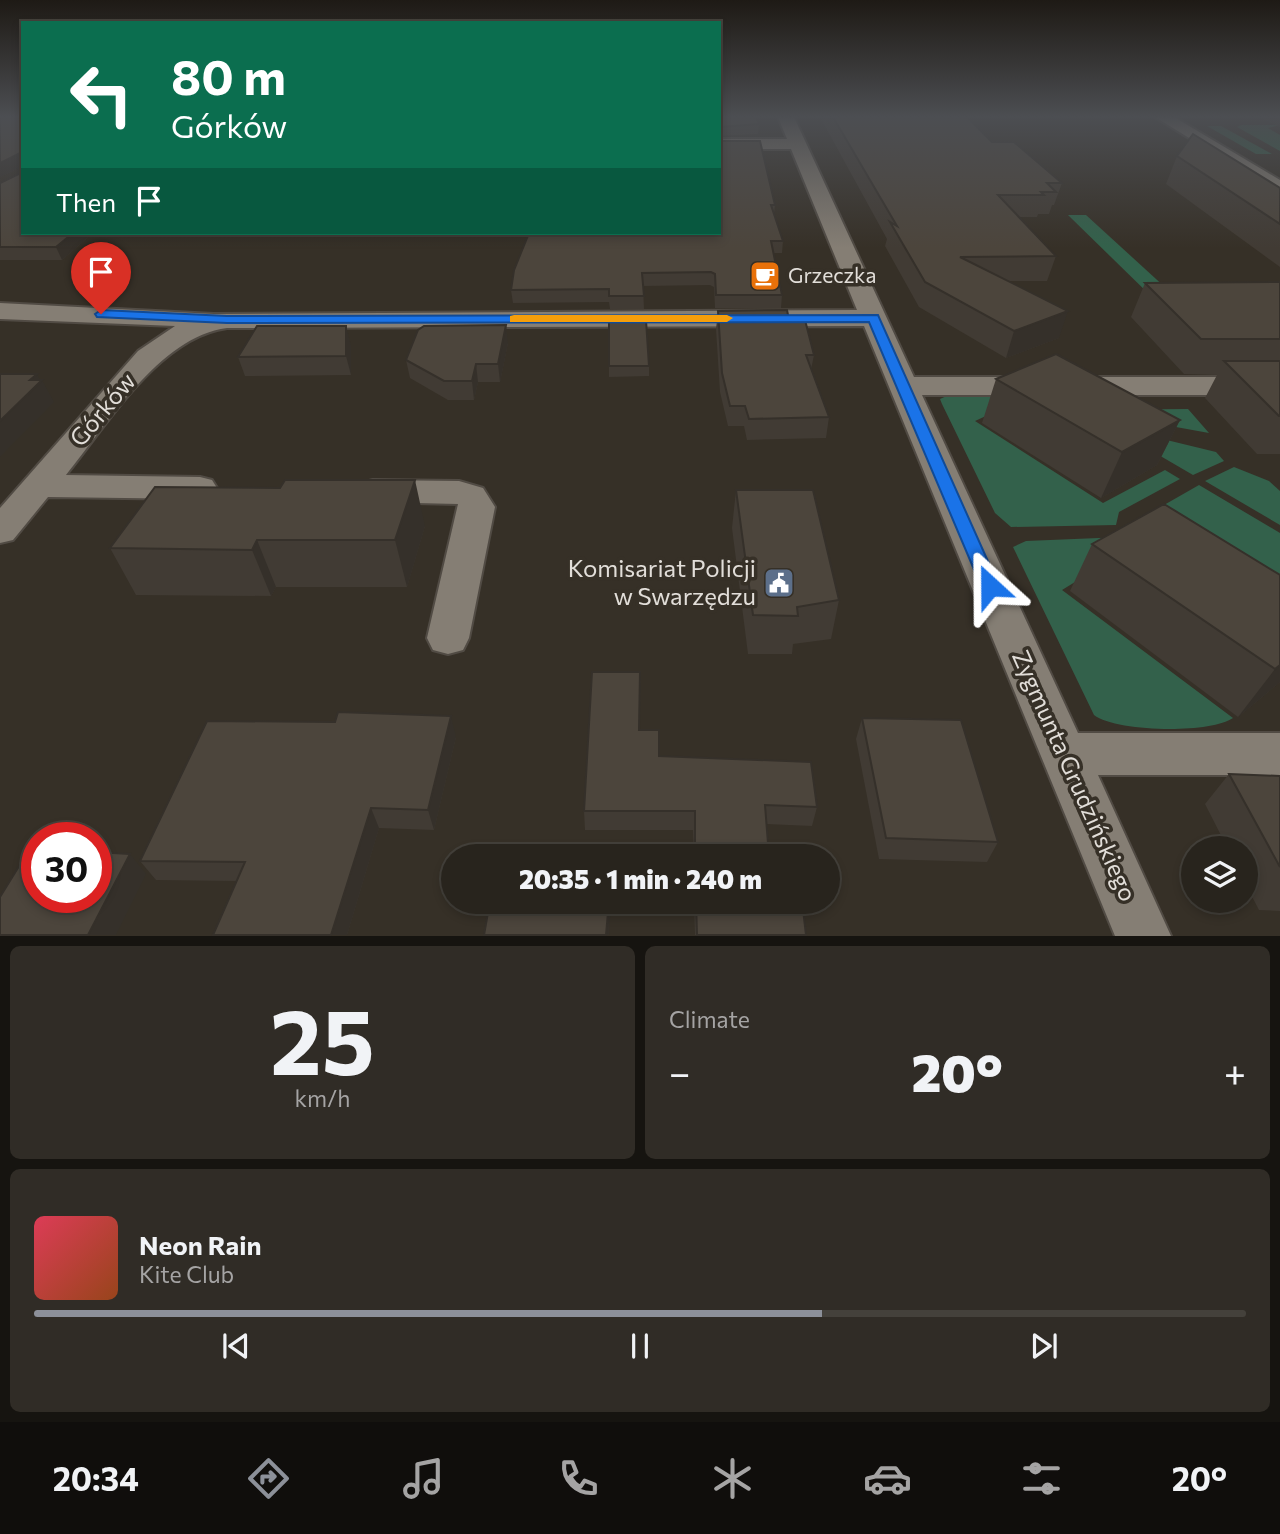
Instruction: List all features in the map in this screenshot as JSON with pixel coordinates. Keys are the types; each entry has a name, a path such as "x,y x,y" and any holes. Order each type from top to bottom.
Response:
{"street":[{"name":"Zygmunta Grudzińskiego","path":"804,161 1143,936"},
{"path":"1235,161 1280,188"},
{"name":"Górków","path":"0,311 227,320 873,318"},
{"name":"Górków","path":"0,531 156,349 190,327 227,320"},
{"path":"903,386 1280,386"},
{"path":"38,486 228,489"},
{"path":"337,490 459,492 471,496 477,506 448,638"},
{"path":"1064,754 1280,754"}],"green space":[{"path":"1068,215 1086,215 1179,300 1155,300"},
{"path":"951,394 1034,394 975,421 1103,503 1165,470 1180,479 1119,512 1116,525 1011,527 995,513 942,404 940,399"},
{"path":"1188,409 1209,433 1082,410"},
{"path":"1109,426 1216,452 1224,461 1193,475"},
{"path":"1234,467 1269,481 1280,491 1280,525 1205,481"},
{"path":"1199,485 1280,533 1280,604 1143,517"},
{"path":"1123,537 1132,547 1062,590 1233,718 1205,727 1163,729 1122,725 1094,715 1013,547 1026,541"}],"building":[{"path":"18,161 21,161 21,235 71,235 56,247 0,247 0,183 19,174"},
{"path":"721,161 765,161 775,205 771,205 783,241 771,241 782,295 716,295 715,274 711,272 642,273 644,296 609,296 609,289 511,290 514,270 528,235 721,235"},
{"path":"859,161 1036,161 1062,183 1047,183 1056,192 1041,192 1044,195 998,195 1056,256 960,257 1068,311 1014,331 925,282 890,222 897,226"},
{"path":"1184,161 1236,161 1280,188 1280,224"},
{"path":"1280,282 1280,339 1201,339 1145,283"},
{"path":"787,310 789,320 805,320 814,355 806,355 829,417 749,419 745,406 730,406 722,373 718,311"},
{"path":"609,320 646,320 649,366 609,366"},
{"path":"506,325 498,364 476,364 472,381 444,381 406,360 418,330 424,326"},
{"path":"257,326 346,326 346,356 238,357"},
{"path":"1056,354 1180,420 1122,452 996,379"},
{"path":"1224,361 1280,361 1280,416 1279,416"},
{"path":"0,374 37,374 30,380 42,380 0,421"},
{"path":"285,480 415,480 395,540 257,540 252,550 110,548 155,487 280,488"},
{"path":"736,490 813,490 839,600 797,607 798,616 753,615"},
{"path":"1164,504 1280,575 1280,665 1275,669 1092,544"},
{"path":"592,672 640,672 639,730 659,730 659,756 811,762 817,807 765,805 768,844 695,844 695,811 584,811"},
{"path":"338,712 451,716 428,810 371,808 331,935 213,935 245,862 140,861 207,721 335,722"},
{"path":"862,718 961,720 998,842 886,838"},
{"path":"1229,774 1280,776 1280,867"},
{"path":"112,853 130,854 112,889"},
{"path":"21,863 21,913 99,913 88,935 0,935 0,897"},
{"path":"488,914 608,914 606,935 484,935"},
{"path":"696,914 804,914 806,935 697,935"}],"slow traffic":[{"path":"514,319 727,318"}],"place":[{"name":"Grzeczka","path":"765,276"},
{"name":"Komisariat Policji w Swarzędzu","path":"779,583"}],"route":[{"path":"101,314 227,320 873,318 990,586"}]}
